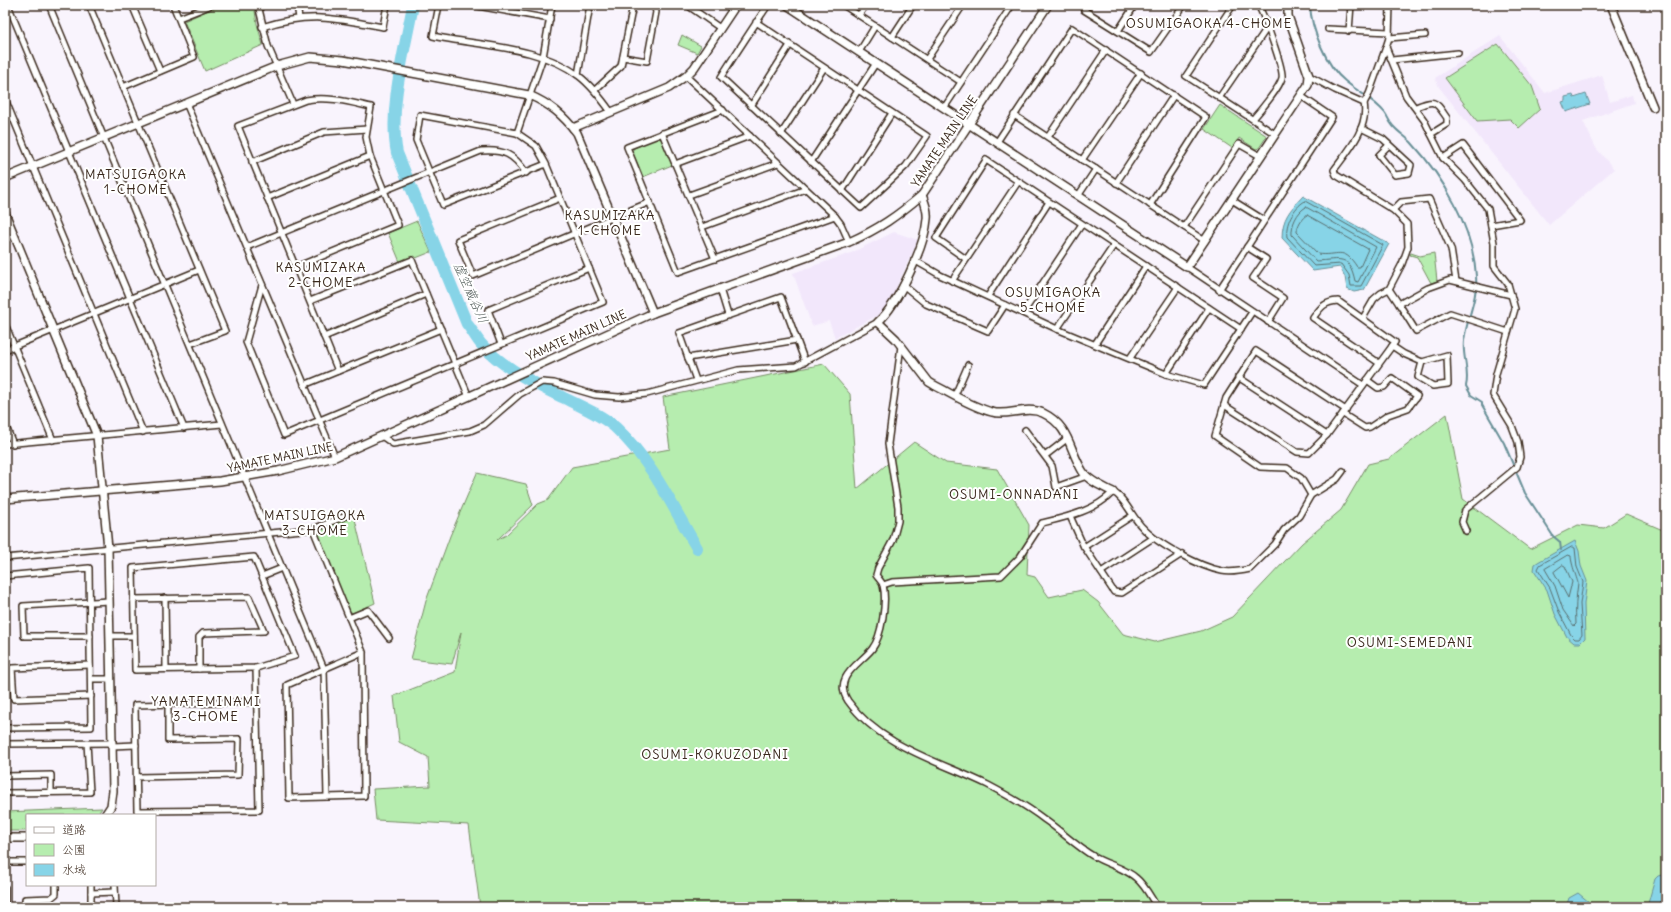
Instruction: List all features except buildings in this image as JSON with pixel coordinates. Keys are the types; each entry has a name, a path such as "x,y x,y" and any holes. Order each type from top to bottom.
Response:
{"street":[{"path":"49,5 324,669 327,797"},
{"path":"89,5 225,331 190,344"},
{"path":"132,5 160,71"},
{"path":"123,87 194,57 173,5"},
{"path":"179,18 212,5"},
{"path":"258,5 262,27 293,104"},
{"path":"297,5 299,18"},
{"path":"262,27 311,16 346,20 383,27 387,5"},
{"path":"439,5 433,36 504,48 543,57 578,75 595,90 611,112"},
{"path":"472,5 550,19"},
{"path":"507,11 508,5"},
{"path":"517,134 543,57 552,5"},
{"path":"578,75 590,5"},
{"path":"595,90 621,66 633,5"},
{"path":"623,57 647,61 656,12 654,5"},
{"path":"687,5 720,28"},
{"path":"573,128 669,88 686,76 694,68 736,5"},
{"path":"756,22 927,136 906,166 861,208 750,106 721,77 756,22 768,5"},
{"path":"787,5 1187,267 1252,312 1365,383 1378,388 1384,387 1392,378 1417,396 1408,408 1388,415 1370,428 1365,428 1256,351 1226,398 1215,436 1260,467 1287,468 1301,478 1310,495"},
{"path":"844,5 961,82"},
{"path":"859,15 866,5"},
{"path":"892,37 913,5"},
{"path":"926,59 963,5"},
{"path":"944,108 1012,5"},
{"name":"YAMATE MAIN LINE","path":"5,499 245,478 335,457 653,313 849,242 871,232 894,219 922,195 1048,5"},
{"path":"1087,5 1084,10 1151,52 1184,5"},
{"path":"1118,31 1135,5"},
{"path":"1233,5 1186,76 1275,134"},
{"path":"1254,119 1282,80 1283,72 1264,16 1258,5"},
{"path":"1187,267 1308,85 1309,76 1288,16 1288,5"},
{"path":"1349,31 1351,5"},
{"path":"1363,318 1374,299 1381,292 1390,289 1402,264 1408,247 1407,224 1393,210 1336,175 1334,170 1349,152 1365,117 1366,99 1389,38 1390,5"},
{"path":"1611,5 1653,107"},
{"path":"8,6 184,428"},
{"path":"858,52 875,26"},
{"path":"997,142 1072,28 1206,117 1150,205"},
{"path":"1219,98 1267,28"},
{"path":"1328,29 1390,32"},
{"path":"1389,38 1425,35"},
{"path":"750,106 790,45"},
{"path":"1386,47 1406,96 1416,107 1443,158 1465,180 1488,209 1494,243 1494,266 1508,284 1515,309 1496,374 1493,395 1512,426 1518,442 1520,457 1517,467 1465,510 1462,516 1462,522 1466,530"},
{"path":"1048,138 1106,50"},
{"path":"1392,60 1458,53"},
{"path":"5,178 277,66 310,57 343,60 529,95 562,114 581,141 653,313"},
{"path":"811,162 876,63"},
{"path":"781,134 824,68"},
{"path":"1082,160 1141,73"},
{"path":"686,76 834,216 841,224 849,242"},
{"path":"1309,76 1335,90 1366,99"},
{"path":"1116,182 1174,95"},
{"path":"1219,290 1332,117 1301,96"},
{"path":"296,267 398,225 387,190 370,156 366,137 371,107 332,99 316,98 293,104 238,126 338,371"},
{"path":"5,99 144,432"},
{"path":"1416,107 1431,101 1437,103 1447,118 1446,124 1431,134"},
{"path":"186,104 335,457"},
{"path":"723,110 627,147 678,272 834,216"},
{"path":"842,191 892,113"},
{"path":"262,285 246,342 284,435 604,302 546,164 536,146 517,134 420,115 416,140 427,172 443,206 546,164"},
{"path":"1014,115 1205,241"},
{"path":"1360,128 1383,139 1411,165 1409,173 1395,174 1379,155 1389,145"},
{"path":"252,162 324,132 367,129"},
{"path":"662,133 715,259"},
{"path":"675,164 750,136"},
{"path":"1184,227 1239,144 1260,156"},
{"path":"1443,158 1463,144 1520,220 1491,224"},
{"path":"247,247 481,150 491,150 507,154 518,160 526,173"},
{"path":"267,198 370,156"},
{"path":"966,259 936,238 986,160 1241,329"},
{"path":"689,195 778,162"},
{"path":"1078,196 1096,169"},
{"path":"952,281 1018,182"},
{"path":"702,227 806,189"},
{"path":"382,436 393,444 470,431 484,425 531,387 542,382 554,383 595,395 619,397 647,394 738,370 781,368 796,366 806,362 878,322 891,309 914,260 924,234 927,218 922,195"},
{"path":"560,198 458,240 473,276 650,202"},
{"path":"1393,210 1401,202 1429,199 1451,249 1456,281"},
{"path":"1232,200 1264,220"},
{"path":"988,296 1050,202"},
{"path":"5,213 97,436 104,491 108,548 113,794 111,806 106,814"},
{"path":"1023,313 1082,224"},
{"path":"1057,329 1114,245"},
{"path":"1247,247 1266,259 1253,278 1283,298 1268,322"},
{"path":"310,301 412,260 469,397"},
{"path":"914,260 952,281 988,296 1057,329 1166,374 1204,385 1252,312"},
{"path":"1095,344 1146,266"},
{"path":"502,344 488,310 589,268"},
{"path":"5,350 199,270"},
{"path":"1399,304 1439,283 1450,280 1472,284 1511,295"},
{"path":"903,285 926,304 988,331 1005,305"},
{"path":"1130,358 1178,287"},
{"path":"720,289 728,315"},
{"path":"1390,289 1416,331 1450,312 1466,316 1473,320 1508,332"},
{"path":"324,337 426,294"},
{"path":"696,380 679,333 781,298 806,362"},
{"path":"1224,405 1297,452 1309,453 1327,435 1380,363 1395,342 1338,301 1330,301 1322,305 1313,318 1380,363"},
{"path":"1166,374 1209,308"},
{"path":"878,322 901,346 929,382 993,413 1020,410 1043,413 1058,424 1068,438 1083,471 1087,476 1118,494 1132,516 1152,538 1200,564 1223,572 1250,569 1274,544 1284,530 1299,516 1310,495 1337,479 1343,471"},
{"path":"5,324 53,440"},
{"path":"304,385 441,329"},
{"path":"688,358 797,340"},
{"path":"901,346 888,444 898,507 898,521 893,540 878,568 876,575 883,585 884,604 879,638 871,650 852,666 846,678 843,689 847,699 861,717 896,744 990,786 1044,819 1093,856 1128,872 1137,878 1157,907"},
{"path":"1392,346 1404,354 1422,362 1446,355 1448,384 1433,386 1418,377 1422,362"},
{"path":"955,395 968,365"},
{"path":"1238,377 1327,435"},
{"path":"5,424 13,444"},
{"path":"5,444 222,424"},
{"path":"1025,430 1046,455 1052,466 1056,487 1087,476"},
{"path":"1046,455 1068,438"},
{"path":"883,585 892,582 1001,576 1020,557 1042,523 1070,516 1103,502 1113,492"},
{"path":"5,558 313,530 351,514"},
{"path":"1070,516 1084,547 1114,592 1122,593 1182,554"},
{"path":"1084,547 1132,516"},
{"path":"313,530 363,652 364,796 289,798 287,685 363,652"},
{"path":"1101,572 1152,538"},
{"path":"254,557 295,656 256,668 135,670 133,599 133,568 254,557"},
{"path":"5,576 89,568 91,680 91,726 5,728"},
{"path":"262,576 282,568"},
{"path":"133,599 249,597 264,631 203,633 199,637 199,669"},
{"path":"165,598 166,669"},
{"path":"90,636 24,636 22,606 109,601"},
{"path":"349,618 368,610 390,638"},
{"path":"110,636 134,636"},
{"path":"90,665 12,668 14,699 91,696"},
{"path":"256,668 259,810 137,811 135,705 256,702"},
{"path":"91,680 111,679"},
{"path":"137,777 238,775 238,739 168,740 168,704"},
{"path":"5,794 90,792 87,743"},
{"path":"5,744 87,743 136,745"},
{"path":"5,776 51,775 51,792"},
{"path":"5,838 26,838"},
{"path":"5,862 26,862"},
{"path":"26,907 25,898 51,898 56,894 56,886"},
{"path":"91,886 91,907"},
{"path":"115,886 116,907"},
{"path":"5,888 6,907"},
{"path":"91,893 115,892"}],"shaded area":[{"path":"1500,36 1545,93 1602,75 1610,102 1632,95 1634,103 1583,121 1596,148 1614,169 1549,225 1439,87 1435,78"},
{"path":"894,232 918,240 889,304 878,315 835,338 829,321 812,326 793,273 851,253"}],"green space":[{"path":"220,5 254,5 257,24 263,45 205,71 184,21"},
{"path":"682,35 701,46 697,53 678,45"},
{"path":"1498,44 1532,86 1540,109 1519,128 1510,119 1477,121 1445,78"},
{"path":"1220,105 1267,136 1259,148 1256,149 1239,138 1232,148 1204,129"},
{"path":"659,137 672,165 643,177 632,151 634,148"},
{"path":"417,221 431,252 400,262 388,233"},
{"path":"1411,253 1420,256 1434,253 1437,281 1431,283 1417,257 1410,255"},
{"path":"824,364 850,394 857,489 914,442 946,463 997,469 1029,525 1027,575 1035,577 1049,597 1082,590 1098,602 1123,634 1155,642 1201,631 1232,617 1302,543 1341,510 1368,464 1389,459 1447,414 1463,499 1530,549 1578,525 1604,528 1626,514 1665,531 1666,530 1666,907 480,907 469,825 376,820 373,789 430,786 428,757 399,742 394,696 455,672 461,632 452,664 411,659 426,601 450,536 477,473 526,484 533,505 497,540 506,535 538,504 548,500 572,467 670,449 663,397"},
{"path":"354,515 375,603 353,613 349,611 316,533"},
{"path":"102,808 98,814 26,814 26,831 5,831 5,812"}],"water":[{"path":"1586,94 1590,104 1566,112 1562,102 1565,101 1565,97 1573,95 1574,98"},
{"path":"1303,196 1389,244 1364,290 1354,292 1347,289 1345,277 1340,267 1313,271 1282,238 1285,220"},
{"path":"1575,541 1579,551 1581,566 1587,581 1584,604 1585,638 1580,643 1574,643 1567,637 1555,614 1547,590 1534,570 1535,564"},
{"path":"1666,874 1666,907 1647,907 1655,879 1658,876"},
{"path":"1578,893 1595,907 1570,907 1567,904 1569,898"}],"waterway":[{"name":"虚空蔵谷川","path":"413,5 396,98 395,136 397,153 467,324 481,344 508,367 540,386 596,414 615,427 628,440 651,469 697,548"},
{"path":"1310,5 1313,24 1321,46 1332,66 1345,81 1381,108 1397,130 1411,142 1435,171 1455,204 1469,239 1474,258 1476,276 1474,301 1464,341 1467,375 1466,386 1471,395 1482,402 1482,405 1504,443 1525,493 1553,536 1560,542 1561,550"}],"district":[{"name":"OSUMIGAOKA 4-CHOME","path":"1209,23"},
{"name":"MATSUIGAOKA 1-CHOME","path":"136,182"},
{"name":"KASUMIZAKA 1-CHOME","path":"610,222"},
{"name":"KASUMIZAKA 2-CHOME","path":"321,274"},
{"name":"OSUMIGAOKA 5-CHOME","path":"1053,300"},
{"name":"OSUMI-ONNADANI","path":"1014,494"},
{"name":"MATSUIGAOKA 3-CHOME","path":"315,522"},
{"name":"OSUMI-SEMEDANI","path":"1410,642"},
{"name":"YAMATEMINAMI 3-CHOME","path":"206,708"},
{"name":"OSUMI-KOKUZODANI","path":"715,754"}]}
